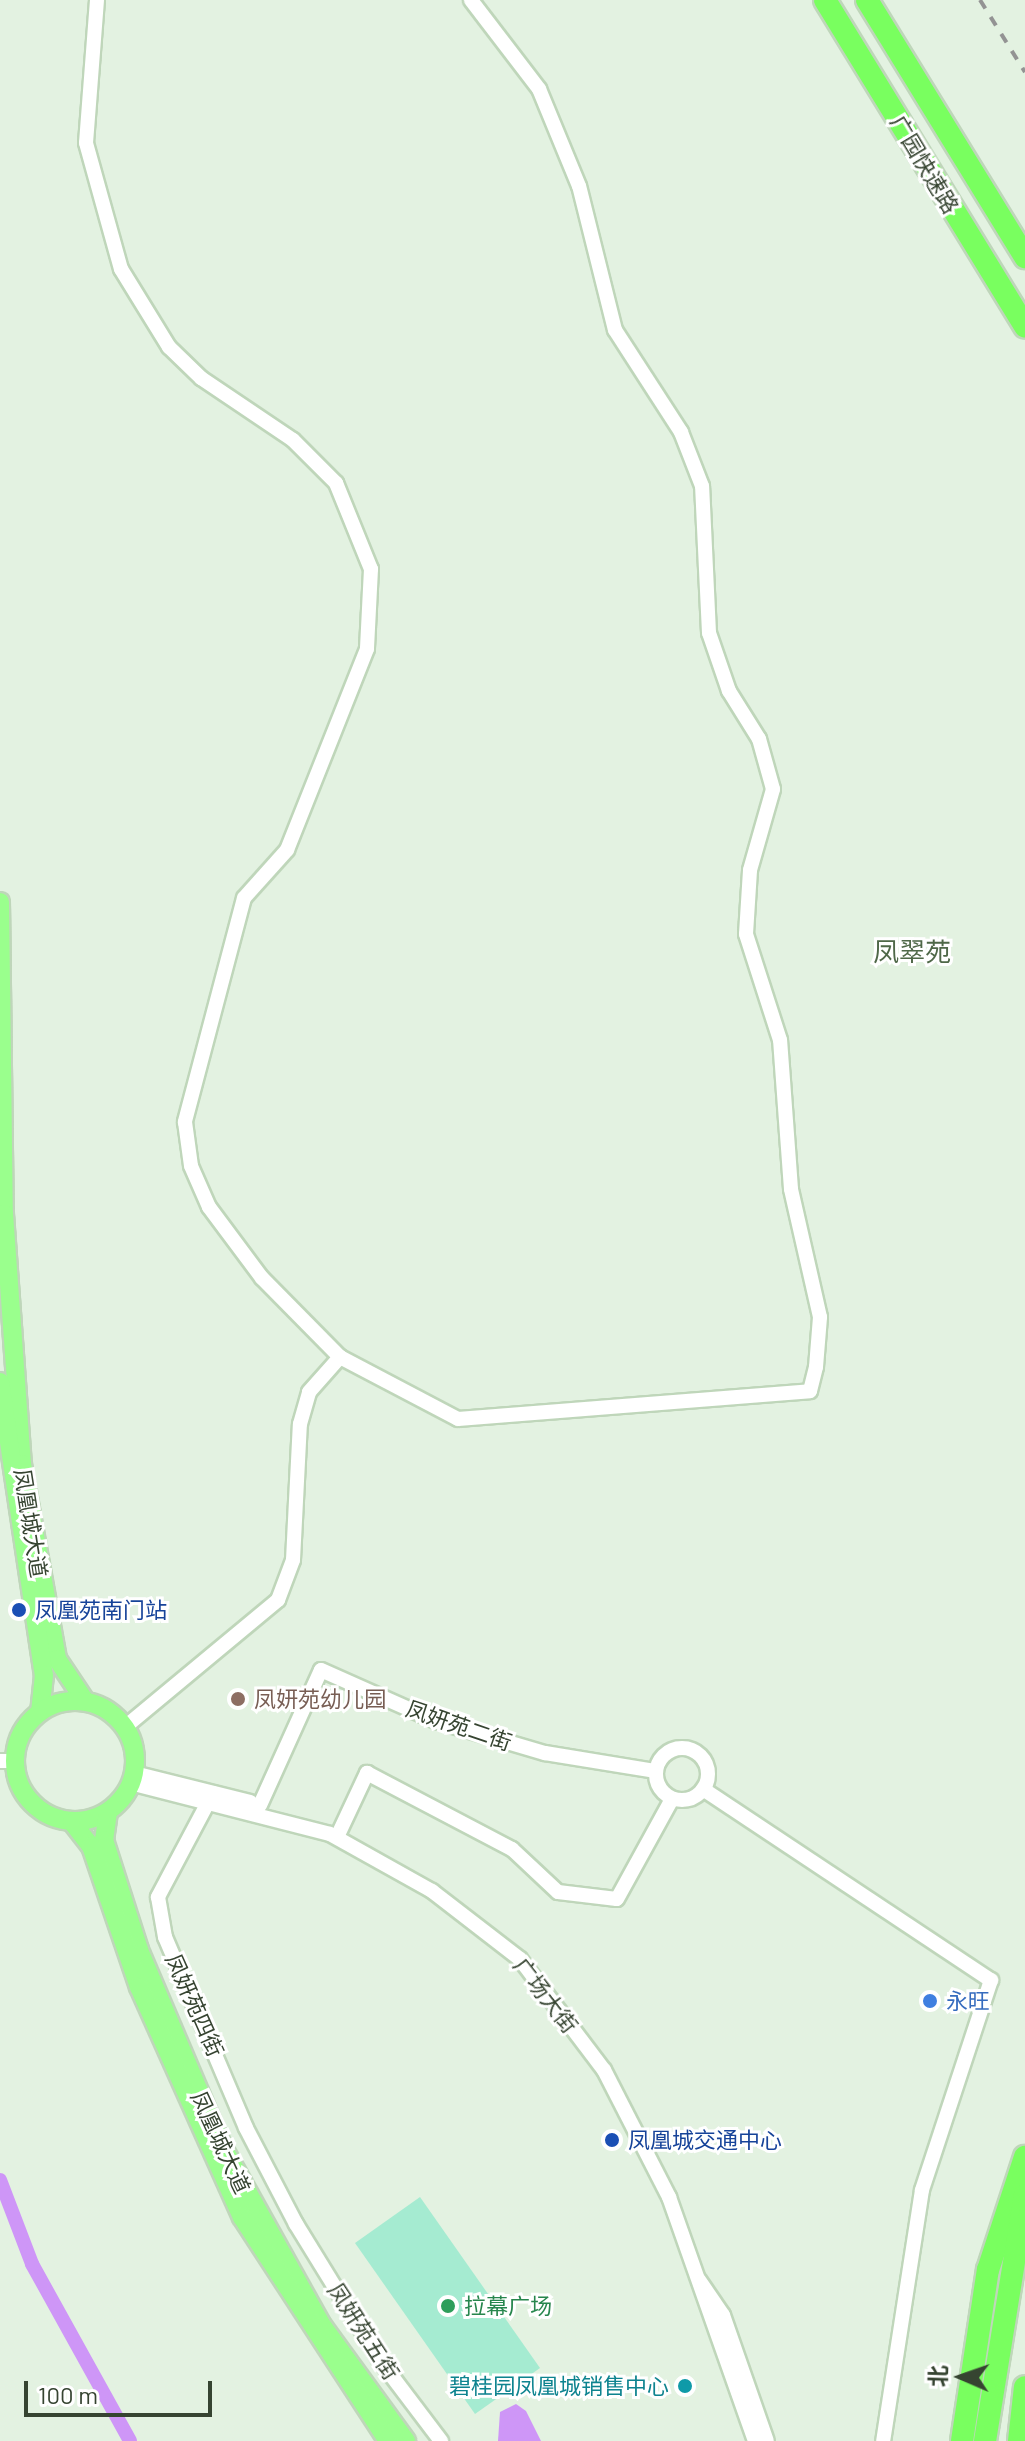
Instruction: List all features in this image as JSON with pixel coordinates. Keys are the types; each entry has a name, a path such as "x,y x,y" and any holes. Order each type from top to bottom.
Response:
{"highway":[{"name":"广园快速路","path":"825,0 1025,327"},
{"name":"广园快速路","path":"867,0 1025,257"},
{"path":"962,2441 988,2270 1025,2157"},
{"path":"985,2441 1025,2195"},
{"path":"1019,2441 1025,2387"}],"main road":[{"name":"凤凰城大道","path":"0,902 4,1214 22,1464 57,1659 85,1701"},
{"name":"凤凰城大道","path":"0,1382 44,1675 40,1712"},
{"path":"85,1701 125,1727 132,1778 108,1812 72,1822 42,1812 25,1795 7,1761 24,1729 40,1712 85,1701"},
{"name":"凤凰城大道","path":"108,1812 104,1840 125,1909 222,2146 321,2324 406,2441"},
{"name":"凤凰城大道","path":"72,1822 91,1846 139,1987 242,2217 388,2441"}],"street":[{"path":"97,0 86,143 121,269 169,347 201,378 293,440 336,483 371,569 367,649 287,850 244,898 185,1122 191,1166 209,1207 262,1278 340,1357 458,1419 810,1391 820,1342 817,1292 791,1189 780,1040 746,934 750,870 770,815 769,763 729,691 709,633 702,486 681,432 615,330 579,186 539,89 471,0"},
{"path":"125,1727 278,1600 293,1560 300,1424 309,1392 340,1357"},
{"name":"凤妍苑二街","path":"260,1805 321,1670 436,1721 545,1753 655,1771"},
{"path":"670,1750 694,1751 706,1763 703,1789 689,1799 672,1799 655,1771 670,1750"},
{"path":"337,1837 367,1773 512,1849 558,1892 617,1899 672,1799"},
{"name":"广场大街","path":"132,1778 286,1818 337,1837 456,1907 520,1959 604,2070 669,2197 755,2441"},
{"path":"703,1789 991,1980 922,2190 883,2441"},
{"name":"广场大街","path":"210,1798 260,1805 286,1818"},
{"name":"凤妍苑四街","path":"210,1798 158,1897 165,1937 293,2218"},
{"name":"凤妍苑五街","path":"293,2218 379,2359 441,2441"},
{"name":"广场大街","path":"695,2274 723,2315 767,2441"}],"green space":[{"name":"拉幕广场","path":"420,2197 540,2368 475,2414 355,2243"}],"shaded area":[{"path":"516,2404 526,2411 541,2441 498,2441 500,2412"}],"waterway":[{"path":"0,2180 32,2264 130,2441"}],"railway":[{"path":"980,0 1025,72"}],"place":[{"name":"凤凰苑南门站","path":"19,1610"},
{"name":"凤妍苑幼儿园","path":"238,1699"},
{"name":"永旺","path":"930,2001"},
{"name":"凤凰城交通中心","path":"612,2140"},
{"name":"拉幕广场","path":"448,2306"},
{"name":"碧桂园凤凰城销售中心","path":"685,2386"}],"district":[{"name":"凤翠苑","path":"912,951"}]}
